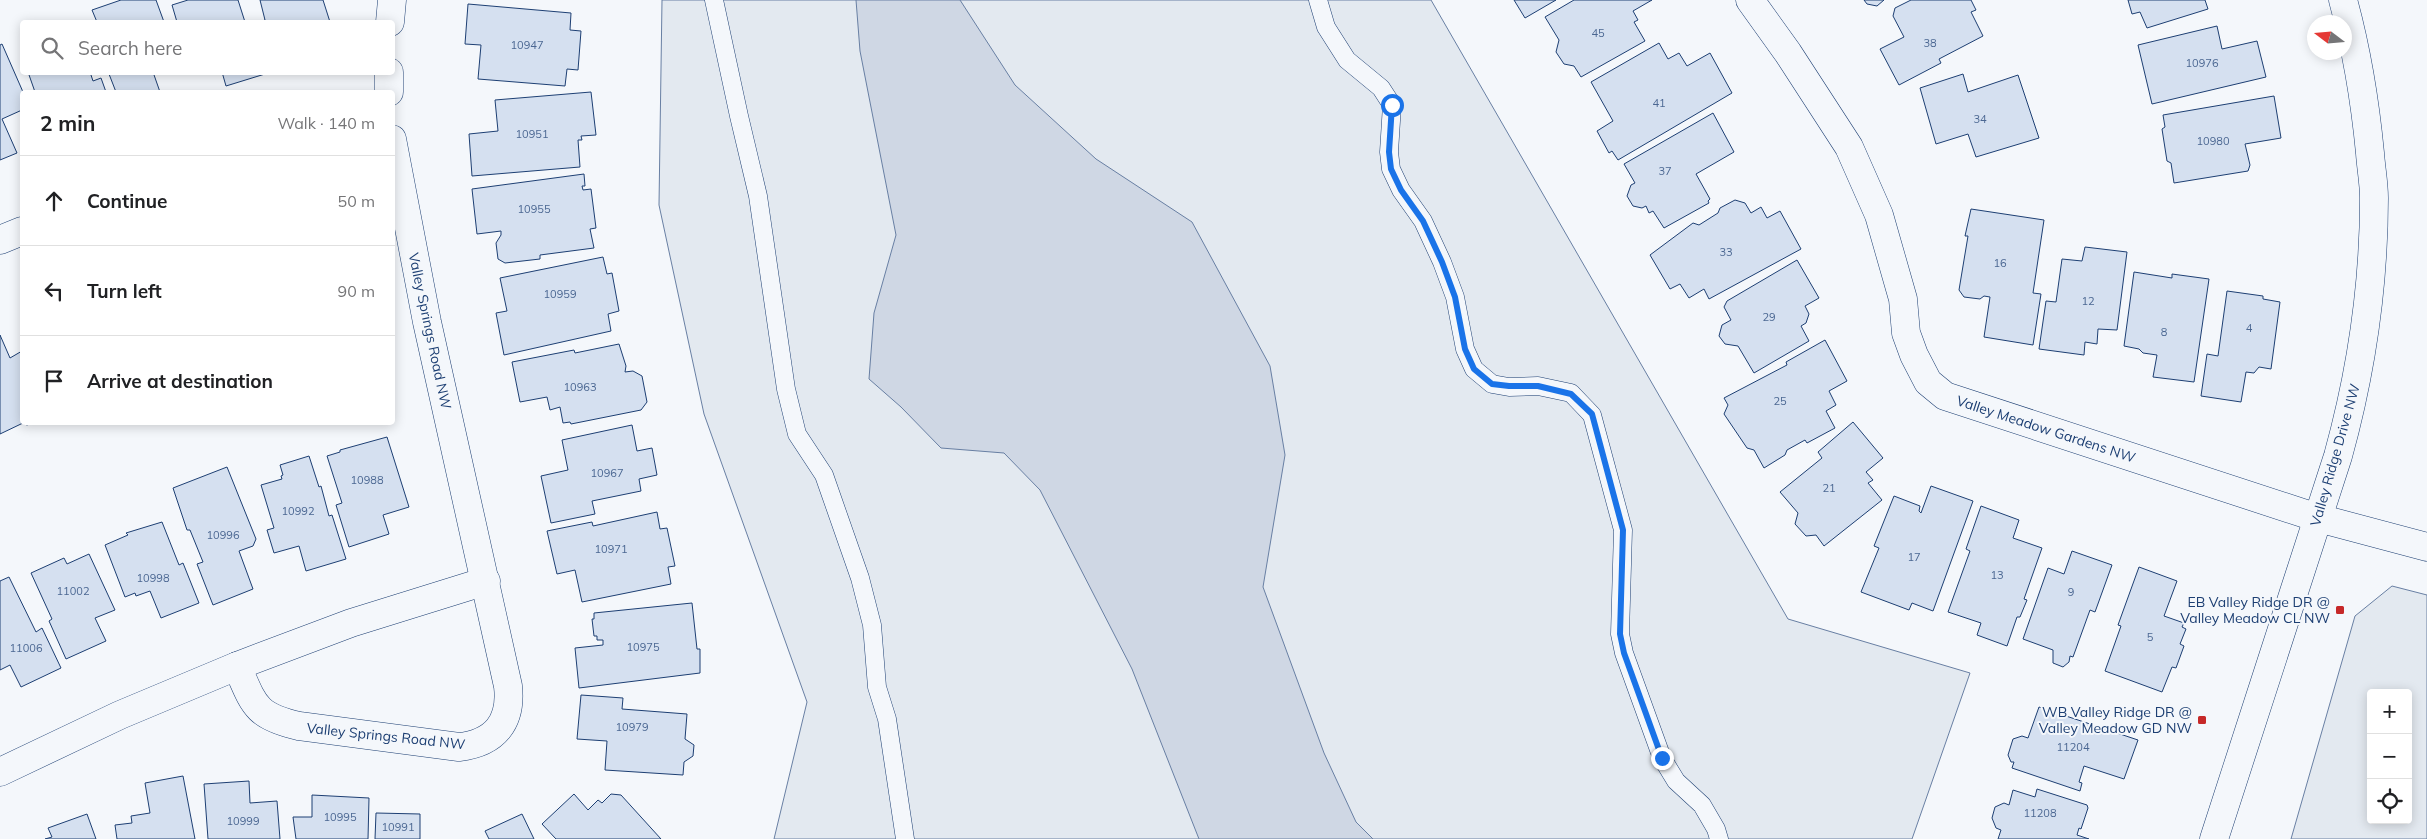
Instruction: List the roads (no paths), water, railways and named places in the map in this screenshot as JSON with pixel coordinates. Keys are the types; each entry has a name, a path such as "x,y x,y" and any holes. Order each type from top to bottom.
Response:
{"street":[{"path":"390,20 392,0"},
{"name":"Valley Meadow Gardens NW","path":"1750,0 1788,53 1849,147 1879,215 1903,299 1906,333 1928,382 1945,396 2318,518 2427,547"},
{"name":"Valley Ridge Drive NW","path":"2214,839 2318,518 2352,405 2364,334 2372,253 2374,197 2366,105 2354,40 2343,0"},
{"path":"389,75 389,90"},
{"name":"Valley Springs Road NW","path":"237,666 247,690 261,713 280,722 299,726 459,747 475,745 489,739 500,728 507,715 510,700 486,581 427,322 395,155"},
{"path":"0,240 20,232"},
{"path":"0,772 105,722 237,666 351,623 486,581"}],"lane":[{"path":"714,0 758,196 786,389 797,434 824,475 860,578 872,626 877,687 887,719 905,839"},
{"path":"1318,0 1326,27 1347,60 1381,88 1392,105 1389,152 1391,169 1401,190 1423,221 1442,262 1455,297 1465,349 1474,369 1492,384 1538,386 1571,394 1592,414 1623,530 1620,634 1624,653 1662,758 1676,781 1702,805 1716,829 1719,839"}],"place":[{"name":"EB Valley Ridge DR @ Valley Meadow CL NW","path":"2340,610"},
{"name":"WB Valley Ridge DR @ Valley Meadow GD NW","path":"2202,720"}]}
